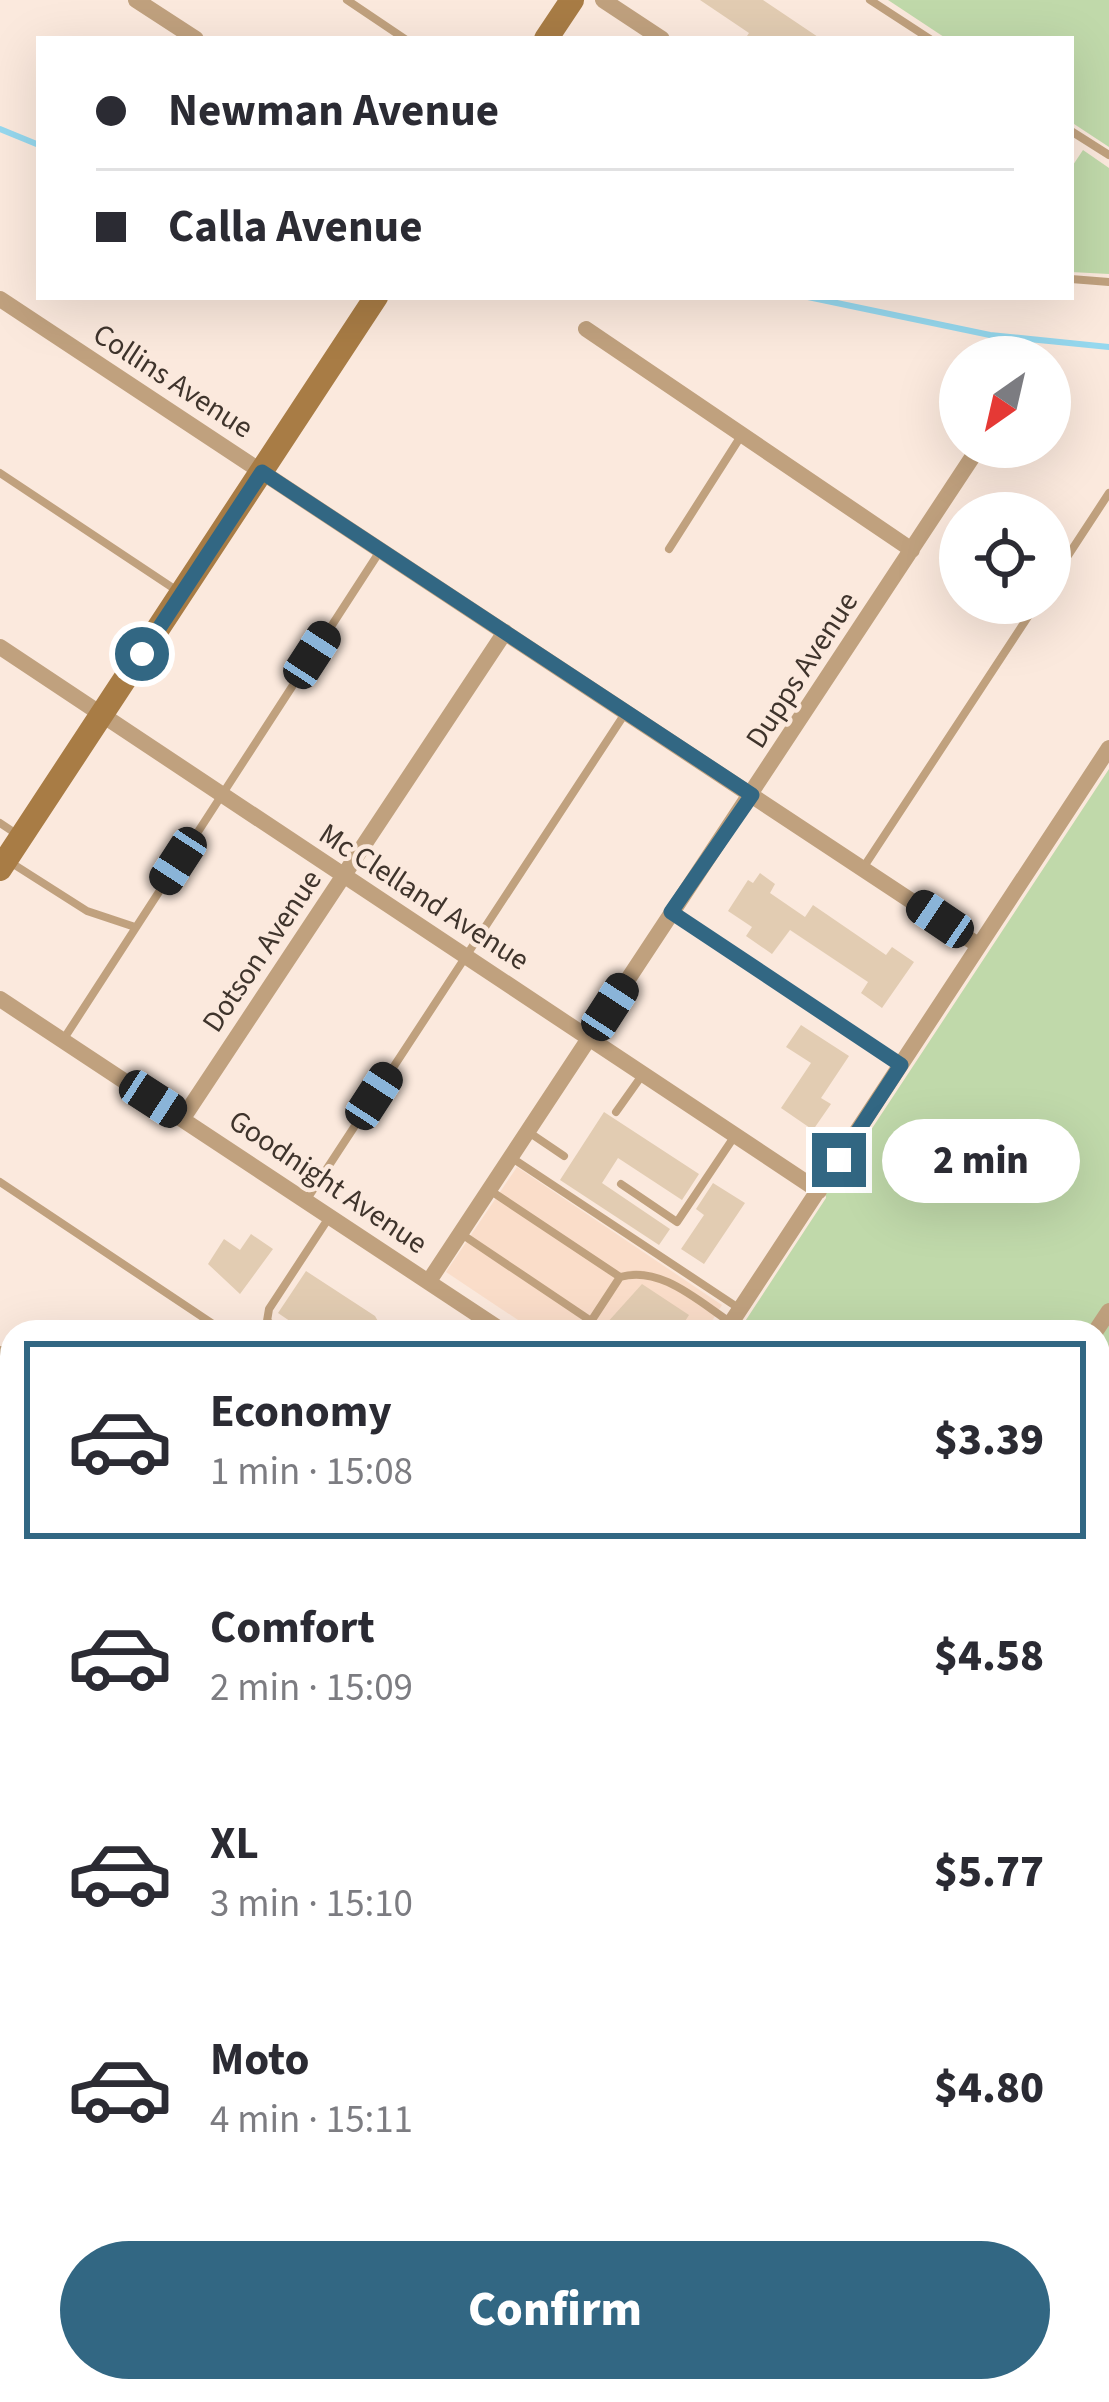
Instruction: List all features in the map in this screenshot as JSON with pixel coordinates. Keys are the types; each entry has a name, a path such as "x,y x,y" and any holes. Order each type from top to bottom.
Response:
{"street":[{"path":"136,0 191,36"},
{"path":"548,36 572,0"},
{"path":"603,0 657,36"},
{"name":"Collins Avenue","path":"0,299 978,945"},
{"path":"3,865 11,830 101,715 374,300"},
{"path":"586,329 912,550"},
{"name":"Dupps Avenue","path":"429,1281 966,468"},
{"name":"Dotson Avenue","path":"184,1118 505,632"},
{"name":"Mc Clelland Avenue","path":"0,647 819,1191"},
{"path":"733,1320 1109,748"},
{"name":"Goodnight Avenue","path":"0,999 429,1281 479,1320"}],"lane":[{"path":"346,0 400,36"},
{"path":"870,0 925,36"},
{"path":"1074,133 1109,155"},
{"path":"1074,278 1109,282"},
{"path":"669,549 741,435"},
{"path":"0,473 182,594"},
{"path":"1071,551 1109,493"},
{"path":"63,1040 381,550"},
{"path":"863,868 1023,624"},
{"path":"306,1200 625,713"},
{"path":"3,865 87,911 135,927"},
{"path":"671,912 901,1065"},
{"path":"616,1112 643,1074"},
{"path":"527,1132 563,1156"},
{"path":"621,1184 676,1222 735,1136"},
{"path":"511,1157 679,1269 730,1320"},
{"path":"0,1182 207,1320"},
{"path":"489,1190 620,1276"},
{"path":"267,1320 269,1309 330,1216"},
{"path":"460,1233 590,1320"},
{"path":"669,1282 679,1269"},
{"path":"592,1320 620,1276 633,1273 669,1282 729,1320"}],"shaded area":[{"path":"517,1167 722,1305 713,1320 518,1320 446,1272"}],"green space":[{"path":"888,0 1109,0 1109,147 1074,124 1074,36 942,36"},
{"path":"1083,150 1109,168 1109,274 1074,272 1074,164"},
{"path":"1109,769 1109,1320 746,1320 826,1198 825,1189 836,1183"}],"building":[{"path":"700,0 763,0 817,36 747,36"},
{"path":"760,873 775,884 770,893 805,917 813,905 886,955 892,947 914,962 882,1008 861,993 868,982 790,930 772,954 746,936 752,927 728,911 748,880 753,883"},
{"path":"801,1025 849,1056 821,1098 831,1104 813,1130 781,1108 811,1063 786,1047"},
{"path":"604,1112 699,1174 682,1200 618,1158 602,1183 670,1229 659,1245 560,1180"},
{"path":"713,1183 745,1203 704,1264 681,1249 704,1215 696,1209"},
{"path":"251,1234 273,1249 240,1294 208,1264 224,1239 240,1250"},
{"path":"306,1271 377,1320 288,1320 278,1313"},
{"path":"642,1284 689,1315 686,1320 610,1320"}],"waterway":[{"path":"0,129 36,144"},
{"path":"822,300 990,335 1109,347"}],"route":[{"path":"142,654 262,472 752,795 671,912 901,1065 839,1160"}]}
